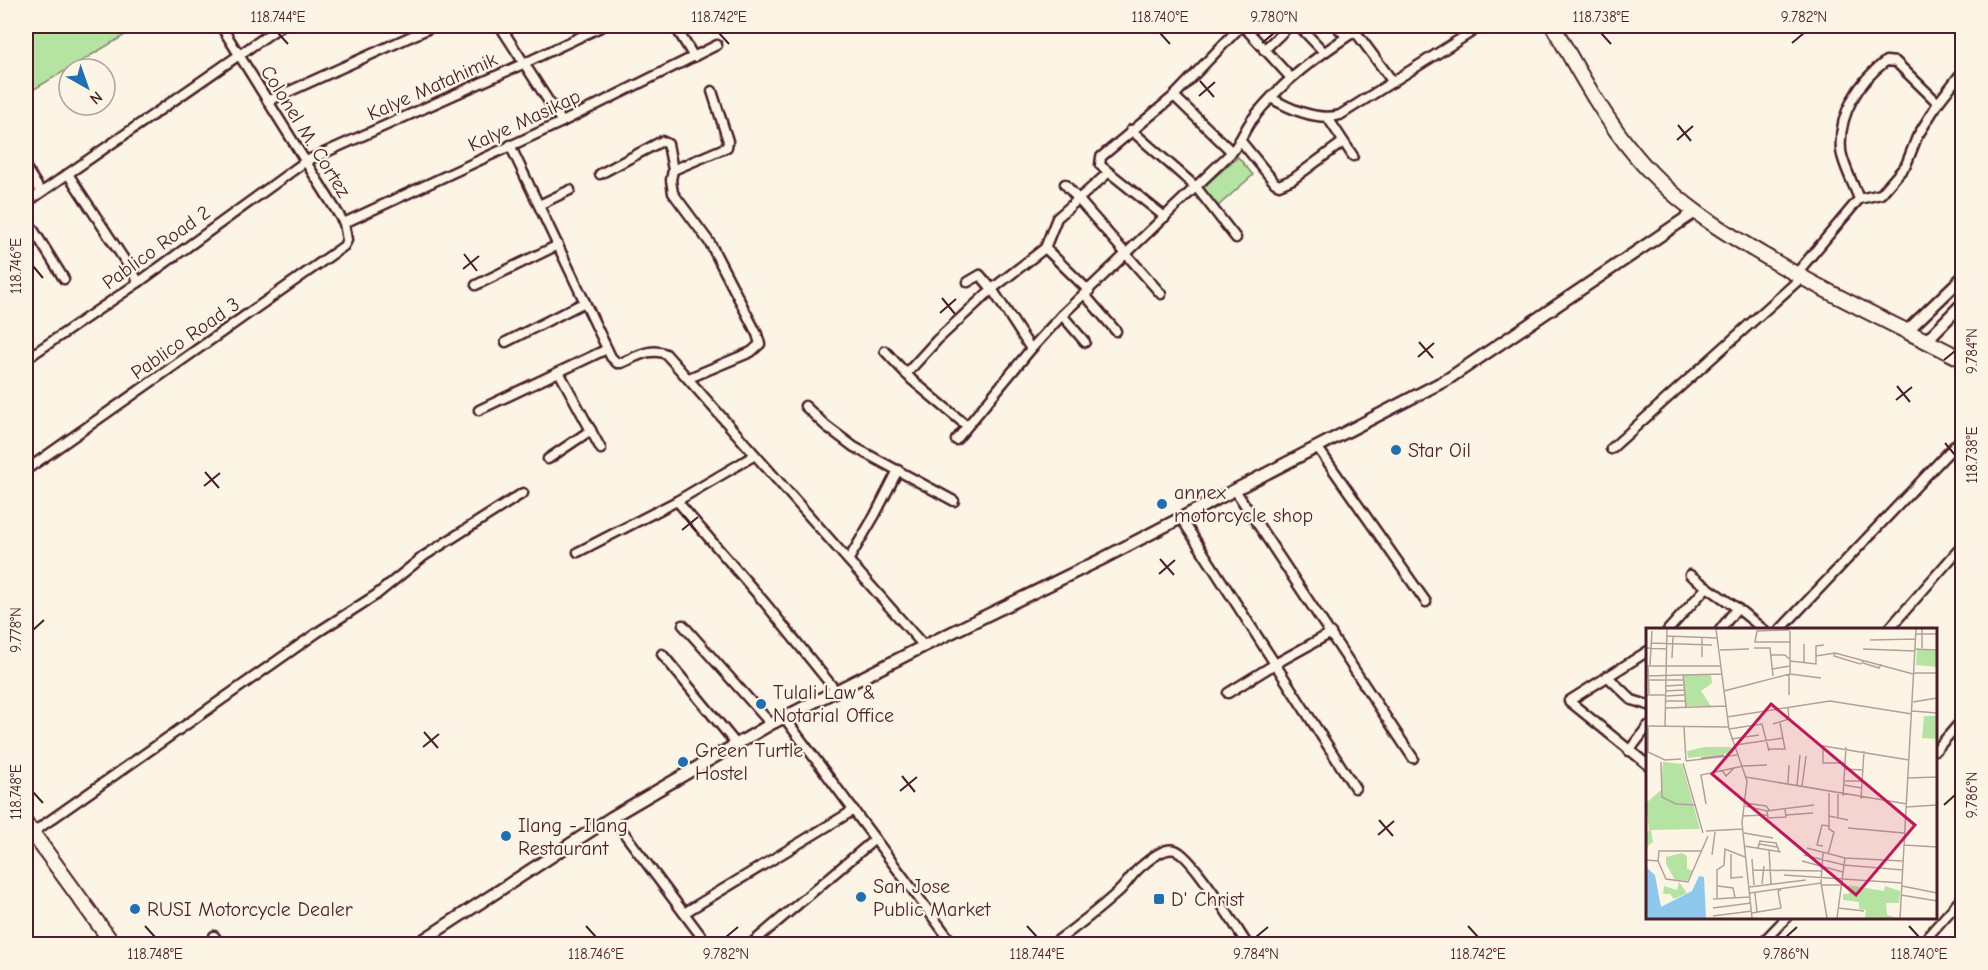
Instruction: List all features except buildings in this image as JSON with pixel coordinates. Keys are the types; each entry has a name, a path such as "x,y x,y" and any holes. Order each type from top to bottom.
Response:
{"main road":[{"path":"1553,26 1610,122 1659,181 1695,212 1799,276 1962,358"},
{"path":"29,828 113,945"}],"street":[{"name":"Colonel M. Cortez","path":"221,26 344,224"},
{"path":"26,202 281,26"},
{"path":"268,101 434,26"},
{"path":"500,26 562,122"},
{"name":"Kalye Matahimik","path":"306,161 603,26"},
{"path":"675,26 694,57"},
{"path":"1264,50 1289,26"},
{"path":"1299,26 1323,51"},
{"path":"1336,26 1346,36"},
{"path":"956,440 1062,315 1233,152 1252,120 1271,98 1323,51 1363,26"},
{"path":"1271,98 1289,107 1328,118 1340,115 1481,26"},
{"path":"1165,217 1108,173 1100,165 1101,157 1174,96 1240,27 1246,29 1291,78"},
{"path":"1355,31 1394,82"},
{"name":"Kalye Masikap","path":"344,224 562,122 717,45"},
{"path":"1859,198 1841,151 1847,107 1866,78 1887,61 1896,62 1938,104"},
{"path":"1611,449 1799,276 1859,198 1881,194 1906,165 1917,137 1938,104 1962,76"},
{"path":"673,170 727,147 728,141 712,91"},
{"path":"1174,96 1233,152"},
{"path":"1328,118 1353,156"},
{"path":"1131,130 1196,188 1236,238"},
{"path":"1240,140 1275,183 1280,185 1293,179 1343,142"},
{"path":"600,174 662,141 668,144 673,170 671,180 673,193 710,243 760,341 760,344 751,352 689,378"},
{"path":"510,145 614,361 621,363 651,351 666,354 924,646"},
{"name":"Pablico Road 2","path":"26,359 139,282 306,161"},
{"path":"26,168 41,192"},
{"path":"906,374 937,340 992,289 1045,248 1057,218 1108,173"},
{"path":"68,174 139,282"},
{"path":"1065,184 1161,294"},
{"path":"539,205 570,190"},
{"path":"417,945 612,817 771,724 1181,518 1448,379 1695,212"},
{"path":"26,218 64,279"},
{"name":"Pablico Road 3","path":"26,470 339,252 347,240 344,224"},
{"path":"476,285 558,245"},
{"path":"1045,248 1087,292 1116,331"},
{"path":"968,282 979,274 992,289 1031,349"},
{"path":"1907,331 1962,278"},
{"path":"506,342 585,302"},
{"path":"1926,341 1962,304"},
{"path":"1062,315 1085,342"},
{"path":"479,410 607,349"},
{"path":"885,351 906,374 967,426"},
{"path":"559,372 601,449"},
{"path":"805,406 826,426 854,447 954,501"},
{"path":"548,459 591,430"},
{"path":"1782,628 1962,438"},
{"path":"1318,448 1426,602"},
{"path":"578,552 677,501 755,455"},
{"path":"849,559 898,470"},
{"path":"1235,490 1413,758"},
{"path":"29,828 376,595 424,556 523,493"},
{"path":"677,501 765,603 836,691"},
{"path":"1181,518 1354,788"},
{"path":"1890,628 1962,546"},
{"path":"1690,575 1762,628"},
{"path":"1670,628 1707,587"},
{"path":"1722,628 1737,608"},
{"path":"683,625 771,724"},
{"path":"1228,693 1331,633"},
{"path":"1646,652 1569,701 1646,764"},
{"path":"662,654 737,744"},
{"path":"1607,676 1632,700 1646,705"},
{"path":"784,717 951,944"},
{"path":"1937,748 1962,720"},
{"path":"1629,751 1646,727"},
{"path":"684,913 854,810"},
{"path":"612,817 707,945"},
{"path":"751,945 875,839"},
{"path":"1053,945 1119,891 1140,866 1170,849 1177,850 1183,855 1210,888 1247,945"},
{"path":"1921,945 1962,898"},
{"path":"1761,945 1785,919"},
{"path":"214,936 220,945"}],"green space":[{"path":"26,26 126,26 132,31 88,57 57,57 57,76 26,94"},
{"path":"1238,157 1253,175 1217,207 1201,189"}],"place":[{"name":"Star Oil","path":"1396,450"},
{"name":"annex motorcycle shop","path":"1162,504"},
{"name":"Tulali Law & Notarial Office","path":"761,704"},
{"name":"Green Turtle Hostel","path":"683,762"},
{"name":"Ilang - Ilang Restaurant","path":"506,836"},
{"name":"San Jose Public Market","path":"861,897"},
{"name":"D' Christ","path":"1159,899"},
{"name":"RUSI Motorcycle Dealer","path":"135,909"}]}
